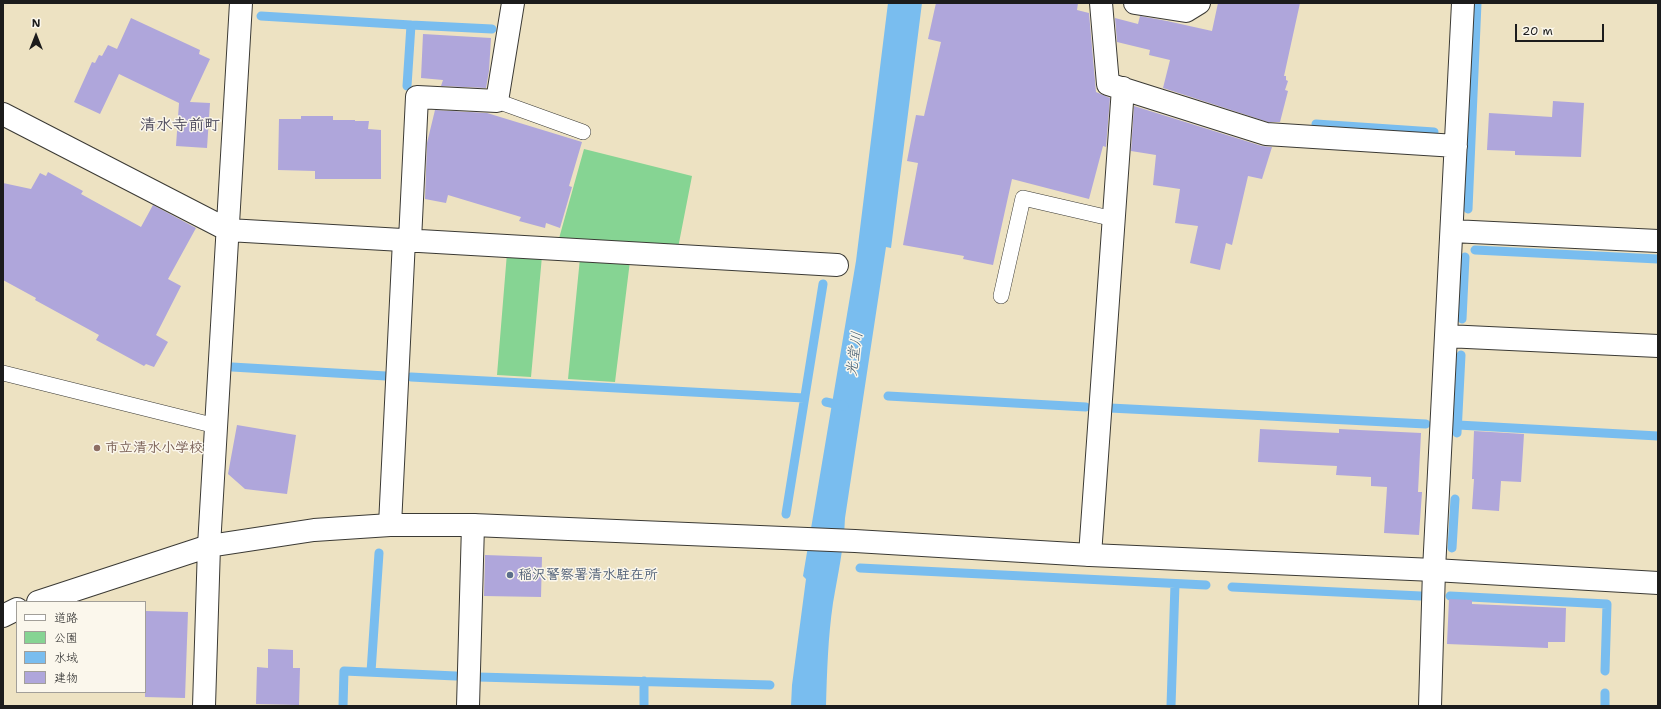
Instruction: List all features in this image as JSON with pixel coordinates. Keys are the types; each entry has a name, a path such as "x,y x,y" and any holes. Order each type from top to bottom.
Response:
{"street":[{"path":"204,706 209,546 241,3"},
{"path":"390,525 417,97 497,101 513,3"},
{"path":"1101,3 1108,84 1266,134 1456,146"},
{"path":"1135,3 1186,11 1199,3"},
{"path":"1430,706 1434,570 1463,3"},
{"path":"1090,555 1123,88"},
{"path":"3,114 228,230 837,265"},
{"path":"1452,231 1658,241"},
{"path":"1446,336 1658,346"},
{"path":"41,601 209,546 314,530 390,525 473,525 800,538 1090,555 1434,570 1658,583"},
{"path":"468,706 473,525"},
{"path":"3,616 16,610"}],"lane":[{"path":"497,101 583,132"},
{"path":"1001,296 1023,198 1114,219"},
{"path":"3,373 216,426"}],"green space":[{"path":"584,149 692,176 678,248 558,242"},
{"path":"507,253 542,256 531,377 497,375"},
{"path":"580,258 630,261 615,382 568,379"}],"water":[{"name":"光堂川","path":"888,3 922,3 891,248 886,247 845,518 842,550 830,629 826,706 791,706 792,685 806,579 803,576 856,261"}],"building":[{"path":"936,3 1078,3 1077,10 1089,13 1096,92 1110,98 1106,147 1103,146 1089,199 1012,179 993,265 963,259 964,256 903,245 918,163 907,161 916,115 924,116 941,42 928,39"},
{"path":"1218,3 1300,3 1284,76 1286,76 1286,80 1288,81 1285,90 1288,91 1280,122 1268,122 1163,88 1170,60 1149,55 1150,50 1117,42 1115,18 1138,24 1140,16 1212,31"},
{"path":"131,18 200,50 199,54 210,59 190,102 210,103 207,148 176,146 179,103 119,74 100,114 74,102 92,62 95,63 99,55 102,56 108,45 117,49"},
{"path":"423,34 491,38 489,71 486,88 441,86 443,80 421,78"},
{"path":"1553,101 1584,103 1581,157 1515,155 1515,151 1487,150 1489,113 1552,117"},
{"path":"1134,106 1262,146 1272,147 1262,179 1248,176 1232,245 1226,243 1220,270 1190,263 1198,226 1175,223 1180,189 1153,185 1156,155 1131,151"},
{"path":"435,110 487,113 582,142 569,186 572,187 560,228 546,223 545,228 519,221 521,217 448,195 446,203 425,199 427,143"},
{"path":"301,116 333,116 333,120 369,121 368,129 381,130 381,179 315,179 315,171 278,170 279,119 301,119"},
{"path":"48,172 83,191 81,194 141,227 153,205 196,228 168,279 181,286 156,335 168,342 154,367 146,364 144,366 96,340 99,335 35,300 36,298 3,280 3,183 31,189 40,173 46,176"},
{"path":"237,425 296,435 287,494 245,489 228,474"},
{"path":"1260,429 1339,433 1339,429 1421,433 1418,492 1422,492 1419,535 1384,533 1387,487 1371,486 1371,477 1336,475 1337,466 1258,462"},
{"path":"1474,431 1524,434 1521,482 1501,481 1499,511 1472,509 1474,479 1472,479"},
{"path":"485,555 542,557 541,597 484,596"},
{"path":"1449,599 1472,600 1472,604 1566,608 1565,642 1548,642 1548,648 1447,644"},
{"path":"146,611 188,612 185,698 145,697"},
{"path":"268,649 293,650 293,668 300,668 299,705 256,704 257,667 268,668"}],"waterway":[{"path":"1468,209 1477,3"},
{"path":"261,16 411,25 407,86"},
{"path":"411,25 492,29"},
{"path":"1316,124 1434,132"},
{"path":"1475,250 1658,259"},
{"path":"1462,319 1465,257"},
{"path":"786,514 823,284"},
{"path":"1457,433 1461,355"},
{"path":"232,367 386,376"},
{"path":"411,377 804,398"},
{"path":"888,396 1086,407"},
{"path":"826,402 844,406"},
{"path":"1110,408 1426,424"},
{"path":"1458,425 1658,436"},
{"path":"1452,548 1455,499"},
{"path":"371,672 379,553"},
{"path":"860,568 1206,585"},
{"path":"1171,706 1175,584"},
{"path":"1232,587 1421,596"},
{"path":"1450,596 1607,604 1605,671"},
{"path":"343,706 344,671 456,676"},
{"path":"478,677 770,685"},
{"path":"644,681 644,706"},
{"path":"1605,693 1605,706"}],"place":[{"name":"市立清水小学校","path":"97,448"},
{"name":"稲沢警察署清水駐在所","path":"510,575"}],"district":[{"name":"清水寺前町","path":"180,126"}]}
